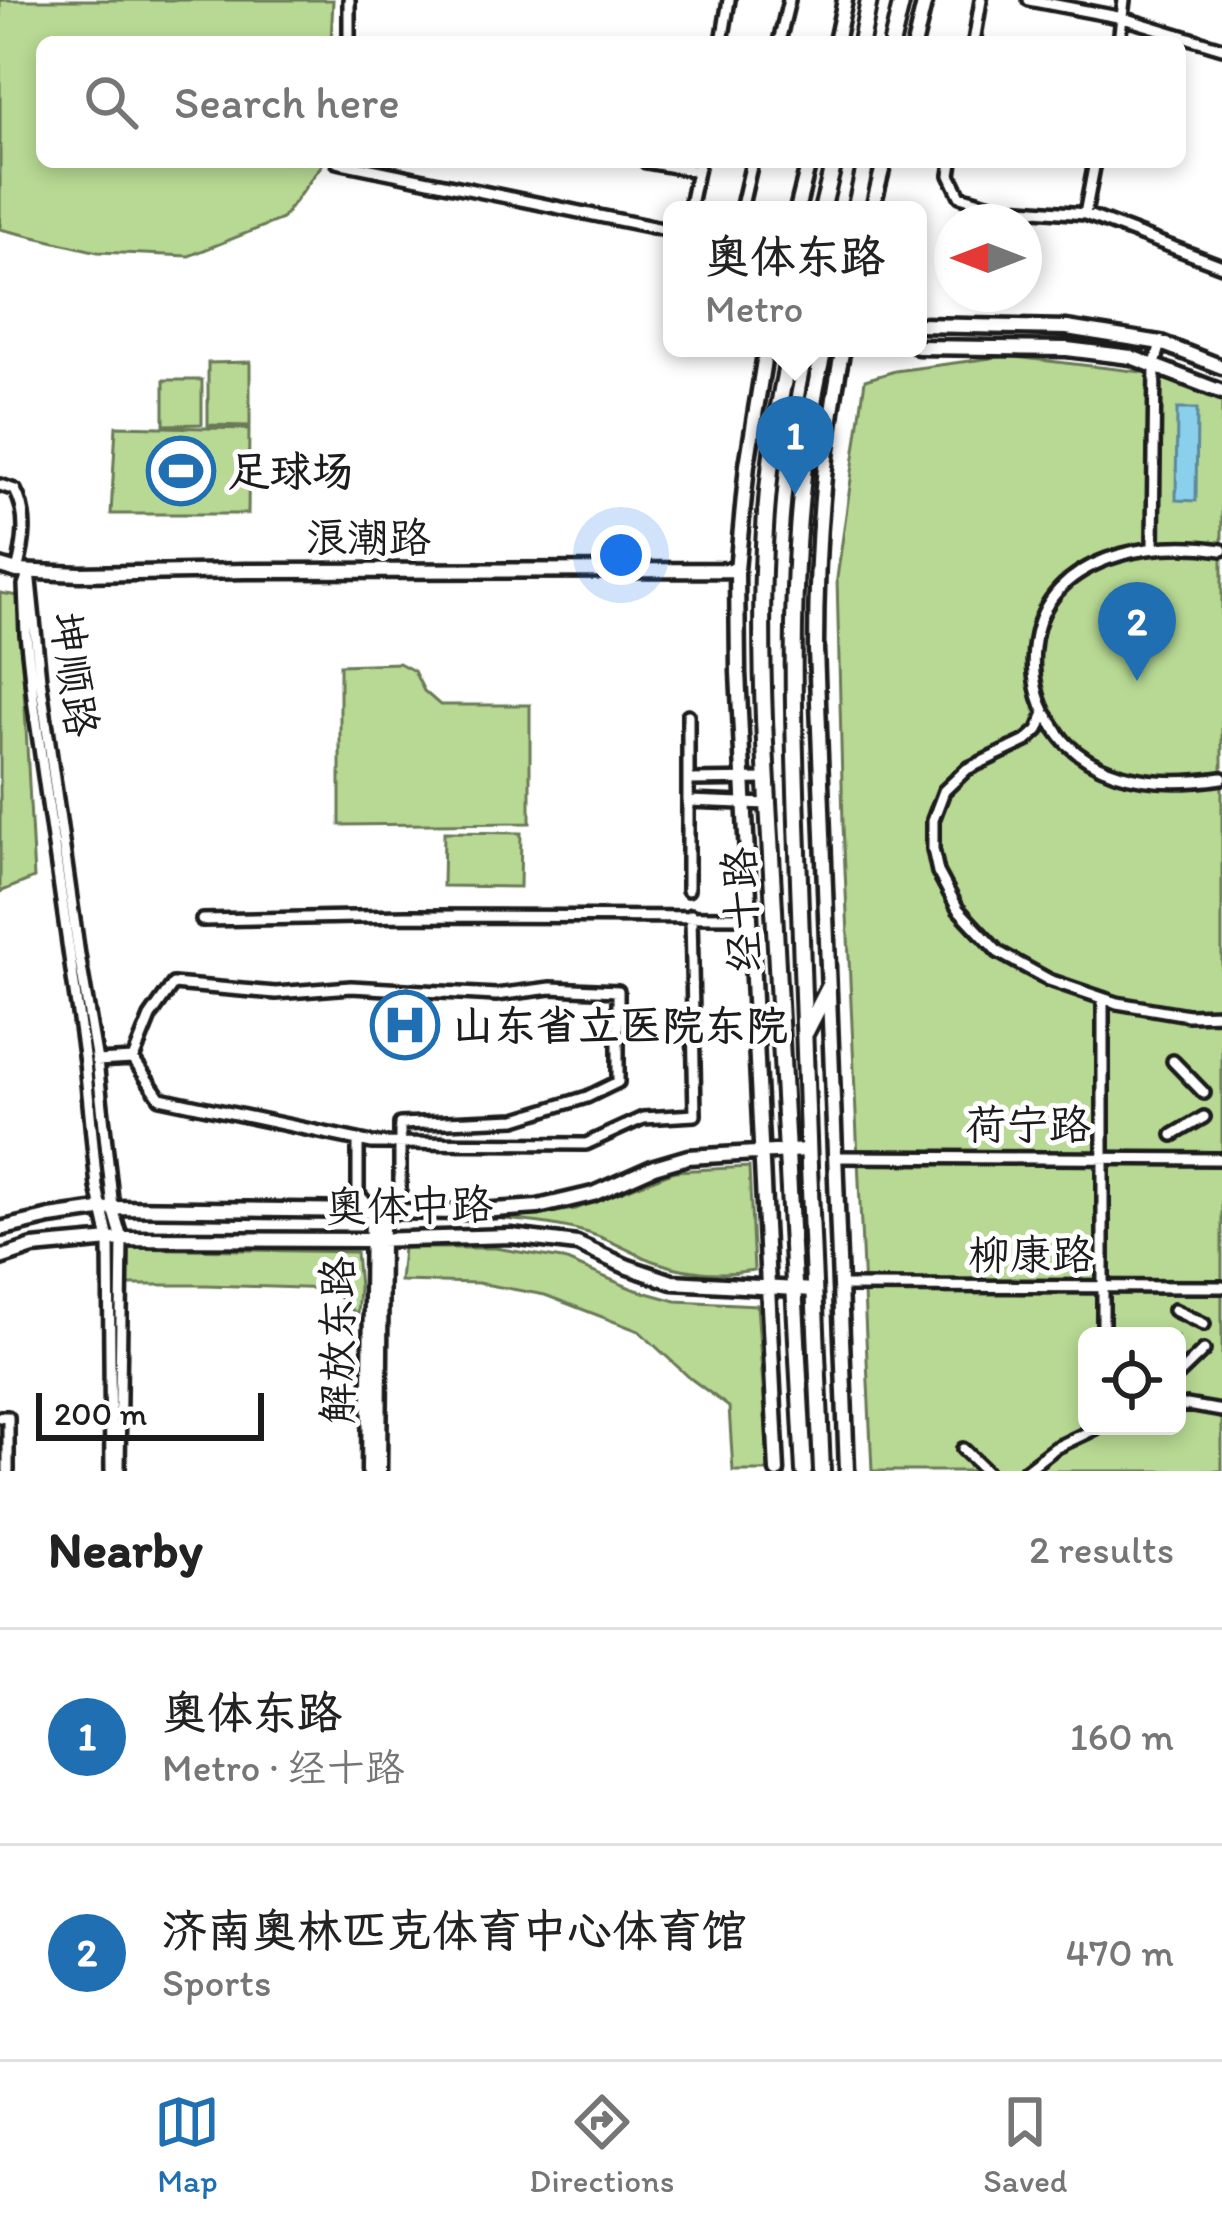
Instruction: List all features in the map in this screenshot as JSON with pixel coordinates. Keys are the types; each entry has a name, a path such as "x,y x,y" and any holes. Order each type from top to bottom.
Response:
{"highway":[{"path":"861,36 869,0"},
{"path":"893,36 902,0"},
{"path":"824,201 832,168"},
{"path":"857,201 865,168"},
{"name":"经十路","path":"788,357 774,437 766,524 763,697 804,1471"},
{"name":"经十路","path":"822,357 807,430 794,592 793,697 822,1471"},
{"path":"804,1036 828,989"}],"main road":[{"path":"837,36 845,0"},
{"path":"916,36 925,0"},
{"path":"799,201 808,168"},
{"path":"874,201 882,168"},
{"path":"927,325 1067,328 1162,344 1222,367"},
{"path":"927,347 1067,349 1131,357 1222,392"},
{"name":"经十路","path":"765,357 736,570 777,1471"},
{"name":"经十路","path":"842,357 828,441 816,596 847,1471"},
{"name":"浪潮路","path":"0,566 23,572 80,574 736,570"},
{"name":"奥体中路","path":"0,1229 107,1209 466,1212 538,1207 593,1194 688,1157 807,1150"},
{"name":"解放东路","path":"369,1471 378,1210"},
{"name":"奥体中路","path":"0,1258 33,1247 116,1239 511,1236 570,1243 672,1282 814,1290"},
{"name":"解放东路","path":"376,1239 379,1471"}],"street":[{"path":"349,0 349,36"},
{"path":"723,36 729,0"},
{"path":"780,36 789,0"},
{"path":"975,36 981,0"},
{"path":"1029,0 1181,36"},
{"path":"1120,36 1124,0"},
{"path":"1186,37 1222,48"},
{"path":"369,168 663,229"},
{"path":"691,201 698,168"},
{"path":"743,201 751,168"},
{"path":"951,168 960,196 997,207 1085,214 1222,266"},
{"path":"1085,214 1094,168"},
{"path":"1153,547 1155,364 1162,344"},
{"name":"坤顺路","path":"0,484 15,490 24,507 23,572 79,956 107,1209 116,1239 115,1471"},
{"path":"1222,550 1153,547 1123,553 1070,578 1041,613 1032,660 1040,703 1067,744 1116,775 1186,782 1222,778"},
{"path":"1045,712 1026,741 967,769 944,791 933,820 933,849 938,872 958,909 998,952 1049,980 1102,999 1188,1015 1222,1014"},
{"path":"688,715 688,890"},
{"path":"688,780 767,778"},
{"path":"688,801 768,804"},
{"path":"133,1059 160,1098 358,1141 586,1144 643,1118 695,1114 691,915"},
{"path":"202,920 750,917"},
{"path":"133,1059 150,1017 173,984 276,993 351,987 496,995 551,988 618,991 619,1082 516,1120 400,1124 400,1189 378,1210 358,1193 358,1141"},
{"path":"1102,999 1103,1327"},
{"path":"91,1062 133,1059"},
{"path":"1173,1061 1202,1091"},
{"path":"1173,1135 1203,1118"},
{"path":"516,1120 516,1143"},
{"name":"荷宁路","path":"835,1157 1222,1159"},
{"name":"柳康路","path":"839,1286 1222,1287"},
{"path":"1174,1310 1203,1324"},
{"path":"1186,1367 1203,1351"},
{"path":"1186,1405 1222,1411"},
{"path":"0,1418 8,1418 8,1471"},
{"path":"1024,1471 1082,1435"},
{"path":"963,1449 986,1471"}],"green space":[{"path":"0,0 333,0 331,36 36,36 36,168 320,168 282,219 189,256 98,252 0,229"},
{"path":"1006,356 1159,374 1222,399 1222,1471 872,1471 843,825 837,578 865,380 895,371"},
{"path":"250,362 250,426 208,425 208,363"},
{"path":"164,380 202,380 202,424 164,425"},
{"name":"足球场","path":"116,426 249,429 248,514 111,514"},
{"path":"0,593 19,596 34,878 0,892"},
{"path":"399,663 414,671 424,691 440,705 530,705 530,823 340,825 340,665"},
{"path":"444,832 521,833 520,887 443,886"},
{"path":"749,1167 754,1270 716,1273 678,1268 585,1232 502,1219 576,1209 675,1171"},
{"path":"114,1248 356,1252 357,1315 331,1289 116,1285"},
{"path":"403,1248 495,1248 562,1259 633,1289 676,1301 757,1305 769,1471 733,1471 729,1407 639,1331 545,1295 478,1283 400,1281"}],"water":[{"path":"1177,409 1197,409 1196,501 1176,500"}],"place":[{"name":"足球场","path":"181,471"},
{"name":"奥体东路","path":"795,495"},
{"name":"济南奥林匹克体育中心体育馆","path":"1137,681"},
{"name":"山东省立医院东院","path":"405,1025"}]}
